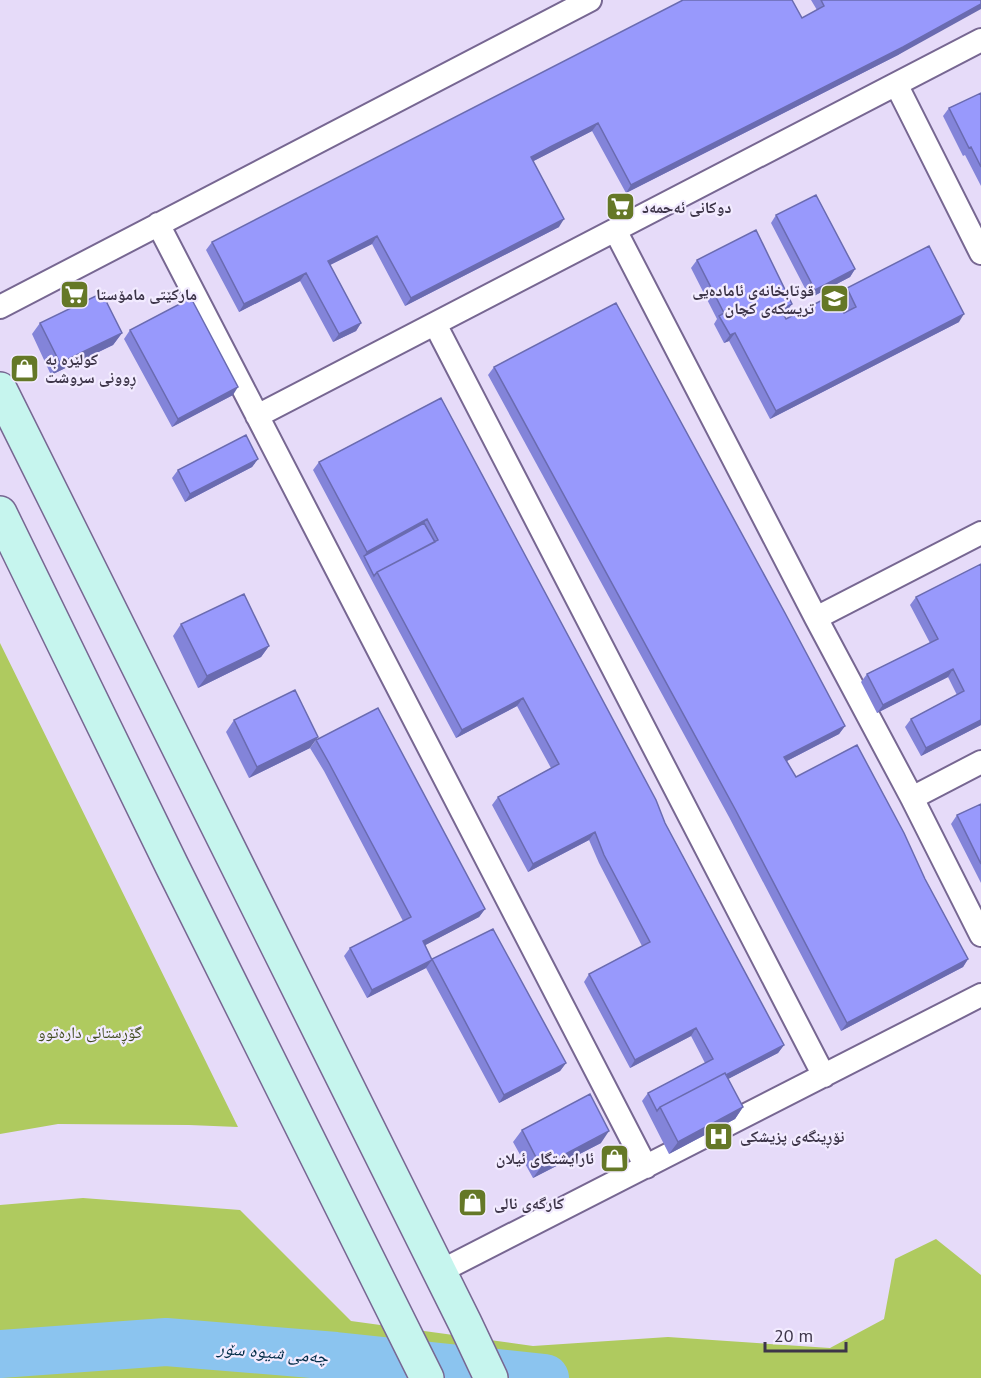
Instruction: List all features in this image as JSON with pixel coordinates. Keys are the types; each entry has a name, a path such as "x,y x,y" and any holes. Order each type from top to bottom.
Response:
{"main road":[{"path":"0,389 491,1378"},
{"path":"0,513 177,877 427,1378"}],"street":[{"path":"0,307 590,0"},
{"path":"257,416 981,40"},
{"path":"896,84 981,253"},
{"path":"158,224 646,1167"},
{"path":"615,230 912,798 981,935"},
{"path":"435,324 824,1076"},
{"path":"816,618 981,533"},
{"path":"912,798 981,762"},
{"path":"439,1272 981,995"}],"green space":[{"name":"گۆڕستانی دارەتوو","path":"0,643 238,1127 58,1124 0,1134"},
{"path":"83,1198 240,1210 351,1321 533,1346 668,1337 830,1348 884,1319 895,1259 936,1239 981,1275 981,1378 0,1378 0,1205"}],"building":[{"path":"683,0 792,0 802,18 824,6 821,0 981,0 981,4 903,47 631,185 598,123 552,146 531,157 564,219 411,298 377,236 328,261 361,323 339,334 306,273 244,304 212,242"},
{"path":"981,93 981,167 949,108"},
{"path":"816,195 855,269 815,290 776,215"},
{"path":"756,230 792,304 781,310 786,319 834,294 844,313 856,307 847,288 929,246 964,314 776,411 735,333 730,335 719,316 724,313 697,260"},
{"path":"102,293 122,333 60,363 40,323"},
{"path":"191,298 238,387 178,419 130,330"},
{"path":"616,303 845,726 784,757 796,777 857,745 968,959 847,1023 735,809 494,367"},
{"path":"441,398 784,1045 726,1075 725,1073 660,1107 657,1111 648,1093 713,1059 696,1028 635,1060 589,974 650,942 604,855 595,832 533,864 498,797 559,764 523,698 462,730 377,572 438,540 427,519 367,552 319,462"},
{"path":"246,435 258,459 190,494 178,470"},
{"path":"424,523 435,542 377,572 374,576 364,556"},
{"path":"981,564 981,720 926,748 911,719 964,691 953,669 883,705 867,674 938,639 916,597"},
{"path":"244,594 269,646 207,676 181,624"},
{"path":"295,690 318,737 257,767 234,720"},
{"path":"378,708 485,909 423,941 432,960 372,990 350,948 411,917 316,740"},
{"path":"981,804 981,864 957,815"},
{"path":"493,929 566,1063 504,1095 432,959"},
{"path":"725,1073 743,1107 678,1142 660,1107"},
{"path":"590,1094 609,1131 541,1167 522,1130"}],"waterway":[{"name":"چەمی شیوە سۆر","path":"0,1354 166,1342 336,1356 545,1378"}],"place":[{"name":"دوکانی ئەحمەد","path":"621,207"},
{"name":"مارکێتی مامۆستا","path":"75,294"},
{"name":"قوتابخانەی ئامادەیی تریسکەی کچان","path":"835,299"},
{"name":"کولێرە بە ڕوونی سروشت","path":"24,368"},
{"name":"نۆڕینگەی پزیشکی","path":"719,1136"},
{"name":"ئارایشتگای ئیلان","path":"615,1158"},
{"name":"کارگەی نالی","path":"473,1203"}]}
